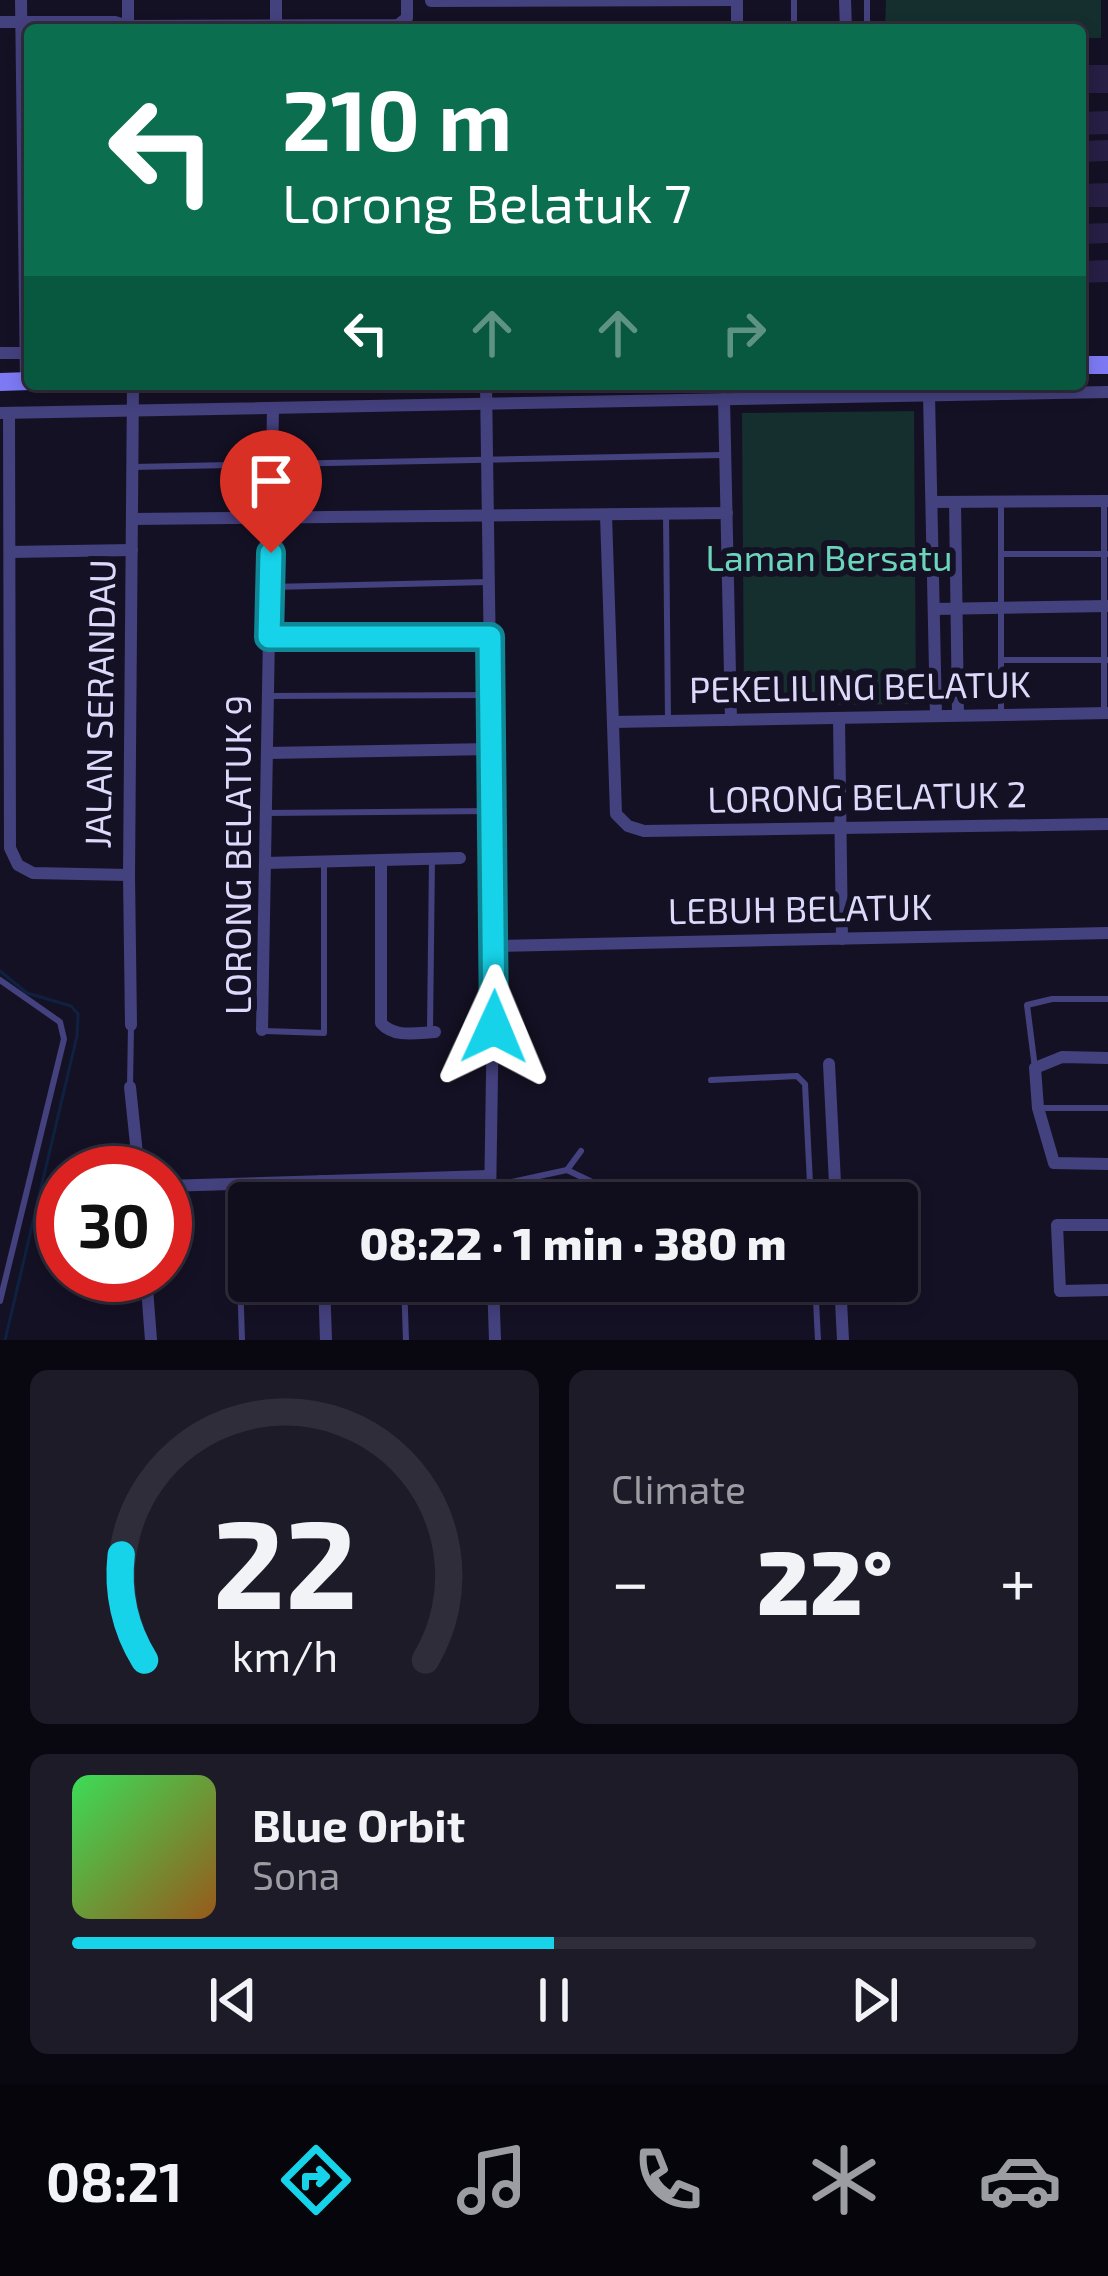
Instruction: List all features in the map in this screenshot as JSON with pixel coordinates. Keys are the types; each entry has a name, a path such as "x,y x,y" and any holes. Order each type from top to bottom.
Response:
{"street":[{"path":"22,0 24,65"},
{"path":"431,1 736,0"},
{"path":"0,22 119,24"},
{"name":"JALAN SERANDAU","path":"131,1025 133,390"},
{"path":"293,1182 490,1181 494,946 486,390"},
{"path":"128,875 33,873 18,865 10,848 5,779 10,552 5,413 1108,392"},
{"path":"929,395 936,716"},
{"path":"724,399 731,720"},
{"name":"LORONG BELATUK 9","path":"262,1030 273,408"},
{"path":"932,502 1106,501"},
{"path":"956,502 958,716"},
{"path":"132,519 727,513"},
{"path":"606,515 613,722"},
{"path":"10,552 132,550"},
{"path":"934,609 1105,606"},
{"path":"269,637 490,637"},
{"name":"PEKELILING BELATUK","path":"613,722 1106,713"},
{"path":"838,718 842,939"},
{"name":"LORONG BELATUK 2","path":"613,722 616,814 628,826 644,831 1108,824"},
{"path":"267,753 491,749"},
{"path":"265,863 460,858"},
{"path":"381,860 381,1023 399,1034 433,1032"},
{"name":"LEBUH BELATUK","path":"494,946 1108,933"},
{"path":"1108,1058 1062,1057 1035,1068 1038,1108 1054,1163 1108,1164"},
{"path":"830,1064 835,1182"},
{"path":"130,1087 136,1146"},
{"path":"192,1185 228,1184"},
{"path":"1108,1225 1057,1225 1060,1291 1108,1290"},
{"path":"148,1302 151,1340"},
{"path":"325,1302 326,1340"},
{"path":"494,1302 495,1340"},
{"path":"841,1302 843,1340"}],"lane":[{"path":"133,467 726,455"},
{"path":"1001,501 1001,715"},
{"path":"1106,501 1106,713"},
{"path":"667,514 668,721"},
{"path":"1001,554 1106,554"},
{"path":"270,587 489,582"},
{"path":"1001,660 1106,660"},
{"path":"268,696 491,695"},
{"path":"266,812 492,811"},
{"path":"433,859 433,1032"},
{"name":"LORONG BELATUK 9","path":"262,1030 324,1033 324,862"},
{"path":"0,980 60,1022 64,1039 0,1301"},
{"path":"1035,1068 1027,1005 1052,999 1108,999"},
{"path":"130,1087 131,1025"},
{"path":"711,1080 796,1076 805,1084 810,1182"},
{"path":"1038,1108 1108,1108"},
{"path":"567,1170 581,1151"},
{"path":"490,1181 567,1170 592,1182"},
{"path":"241,1302 242,1340"},
{"path":"405,1302 406,1340"},
{"path":"816,1302 818,1340"}],"green space":[{"path":"886,0 1101,0 1101,38 1086,38 1086,24 885,24"},
{"name":"Laman Bersatu","path":"914,411 916,704 744,706 742,413"}],"building":[{"path":"1086,65 1108,65 1108,93 1086,93"},
{"path":"1108,111 1108,134 1086,135 1086,112"},
{"path":"1108,140 1108,161 1086,162 1086,141"},
{"path":"1108,183 1108,207 1086,207 1086,184"},
{"path":"1108,223 1108,243 1086,244 1086,224"},
{"path":"1108,260 1108,282 1086,283 1086,261"}],"waterway":[{"path":"0,971 27,993 71,1006 78,1014 77,1036 5,1340"}],"route":[{"path":"271,553 269,637 490,637 494,1027"}]}
